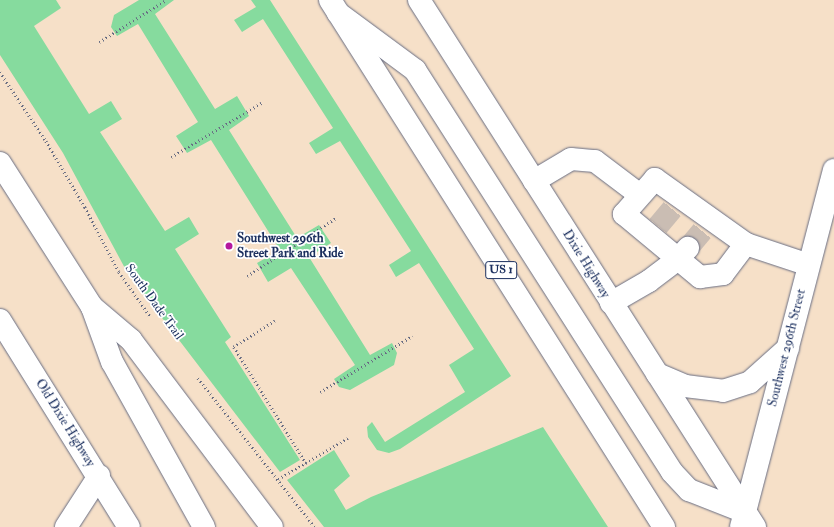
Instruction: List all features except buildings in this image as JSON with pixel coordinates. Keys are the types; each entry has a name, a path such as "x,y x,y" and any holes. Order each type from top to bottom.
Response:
{"main road":[{"name":"Dixie Highway","path":"419,0 657,374 747,522"},
{"path":"334,7 415,70 672,472 689,490 747,522"},
{"name":"US 1","path":"334,7 664,527"},
{"path":"534,181 571,159 595,161 640,195"},
{"path":"0,163 92,307 112,362 204,527"},
{"name":"Southwest 296th Street","path":"747,522 788,348 834,170"},
{"path":"746,244 723,274 700,277 683,254 653,230 624,214 655,178 679,200 709,222 746,244 809,265"},
{"path":"611,303 683,254"},
{"path":"92,307 131,340 272,527"},
{"name":"Old Dixie Highway","path":"0,320 99,476 129,527"},
{"path":"657,374 686,386 723,391 750,382 788,348"},
{"path":"66,527 99,476"}],"path":[{"path":"99,42 166,0"},
{"name":"South Dade Trail","path":"0,72 58,161 122,277 151,318"},
{"path":"171,157 263,102"},
{"path":"247,276 336,218"},
{"path":"275,321 234,348 306,464"},
{"path":"320,392 412,336"},
{"path":"195,373 315,527"},
{"path":"278,480 348,438"}],"green space":[{"path":"0,0 56,0 61,8 34,26 89,114 111,101 122,119 100,132 165,231 189,217 199,234 175,249 231,337 225,342 300,460 280,472 127,272 63,153 0,55"},
{"path":"139,0 174,0 155,14 215,109 237,96 249,116 229,130 297,238 319,225 331,243 309,257 370,355 392,343 397,353 394,365 350,390 339,387 334,379 355,365 291,268 268,282 257,263 280,250 211,140 187,153 176,136 198,122 138,24 117,36 111,27 114,15"},
{"path":"251,0 270,0 511,376 400,449 389,453 377,450 368,437 367,427 372,422 385,442 465,392 449,365 474,349 419,263 396,277 389,265 411,251 340,141 316,154 309,143 333,128 263,19 242,32 234,20 256,7"},
{"path":"543,427 608,527 324,527 287,480 334,450 350,476 334,490 346,510 371,497"}],"tunnel":[{"path":"658,226 677,203"},
{"path":"688,248 707,225"}],"place":[{"name":"Southwest 296th Street Park and Ride","path":"229,246"}]}
